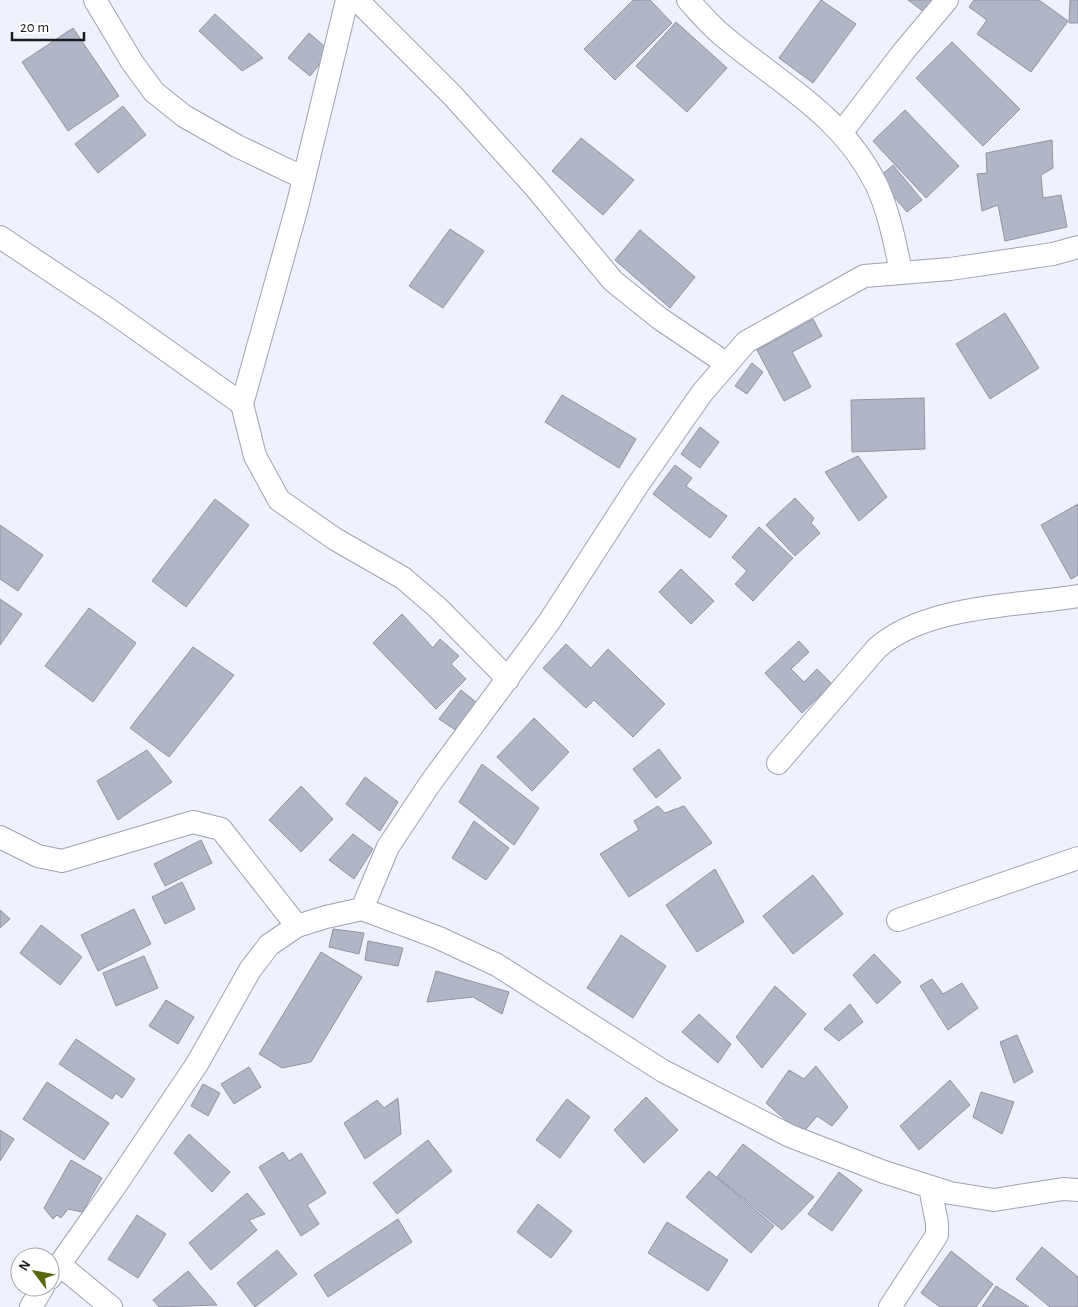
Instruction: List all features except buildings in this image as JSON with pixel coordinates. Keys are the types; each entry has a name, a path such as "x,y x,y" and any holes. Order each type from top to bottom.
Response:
{"street":[{"path":"96,0 132,62 154,92 184,116 304,178"},
{"path":"347,0 304,178 242,404 255,456 279,500 335,539 403,578 438,608 508,679"},
{"path":"357,0 459,103 541,194 613,281 659,318 727,364"},
{"path":"688,0 722,35 800,93 842,132 856,150 877,185 890,224 901,272"},
{"path":"842,132 904,51 947,0"},
{"path":"0,237 111,311 242,404"},
{"path":"362,909 388,847 429,785 549,622 637,486 702,393 746,342 864,276 950,269 1053,254 1078,247"},
{"path":"778,763 800,735 889,637 938,618 985,607 1078,596"},
{"path":"0,837 38,856 62,861 193,822 221,829 297,926"},
{"path":"898,920 1078,858"},
{"path":"60,1265 197,1064 250,970 269,945 297,926 362,909 439,938 497,965 663,1071 790,1136 884,1172 950,1193 994,1200 1063,1189 1078,1190"},
{"path":"890,1307 937,1235 937,1223 930,1186"},
{"path":"60,1275 111,1307"}]}
